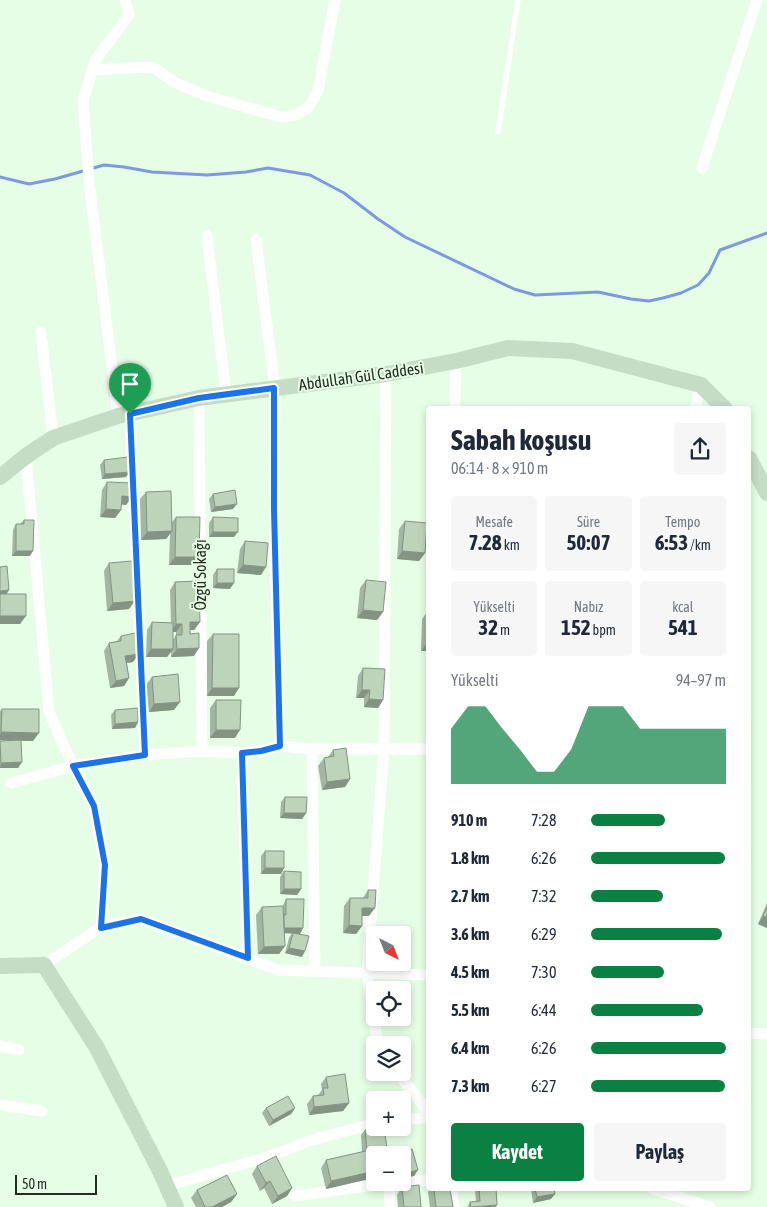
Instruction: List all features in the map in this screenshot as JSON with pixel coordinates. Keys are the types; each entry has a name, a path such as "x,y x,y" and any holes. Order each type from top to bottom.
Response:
{"street":[{"path":"125,0 129,15 96,59 83,100 89,181 124,415 145,755"},
{"path":"92,70 148,67 156,69 174,82 207,96 281,117 296,115 308,108 318,91 335,0"},
{"path":"702,168 758,0"},
{"path":"207,236 226,394"},
{"path":"256,240 274,388 274,509 280,746"},
{"path":"41,332 53,438"},
{"name":"Abdullah Gül Caddesi","path":"0,477 26,456 53,438 124,415 199,398 386,374 456,361 508,348 572,351 701,385"},
{"path":"455,406 456,361"},
{"path":"377,1036 367,972 384,748 386,374"},
{"path":"696,406 701,385"},
{"path":"701,385 722,406"},
{"name":"Özgü Sokağı","path":"199,398 202,751"},
{"path":"26,456 49,712 73,766 94,806 105,865 101,928"},
{"path":"751,462 767,493"},
{"path":"10,783 73,766 145,755 202,751 242,753 280,746 312,750 426,749"},
{"path":"312,750 315,971"},
{"path":"242,753 248,958"},
{"path":"0,966 44,965 101,928 141,919 278,970 426,975"},
{"path":"44,965 97,1048 176,1207"},
{"path":"751,1033 767,1034"},
{"path":"0,1046 19,1050"},
{"path":"404,1081 426,1109"},
{"path":"0,1105 42,1111"},
{"path":"411,1119 426,1117"},
{"path":"166,1186 274,1160 309,1141 366,1125"},
{"path":"411,1181 426,1180"},
{"path":"302,1207 293,1192 366,1185"},
{"path":"389,1191 390,1207"},
{"path":"452,1191 454,1207"},
{"path":"659,1191 710,1207"}],"lane":[{"path":"498,132 518,0"}],"building":[{"path":"128,457 130,472 105,474 104,460"},
{"path":"107,482 132,483 132,497 122,496 121,510 106,509"},
{"path":"235,490 237,504 215,507 213,494"},
{"path":"171,491 172,531 147,532 146,492"},
{"path":"176,517 200,517 199,557 175,557"},
{"path":"213,517 238,518 238,532 213,532"},
{"path":"24,520 34,520 33,551 16,551 16,524 24,524"},
{"path":"405,521 426,523 425,553 402,551"},
{"path":"245,541 268,543 266,567 243,565"},
{"path":"132,561 135,601 113,603 109,563"},
{"path":"7,566 9,590 0,591 0,567"},
{"path":"217,569 234,569 234,583 217,583"},
{"path":"366,580 386,582 383,612 363,610"},
{"path":"199,581 200,622 190,622 190,634 199,633 199,648 177,649 176,635 182,635 182,624 176,624 175,582"},
{"path":"0,594 26,594 26,616 0,616"},
{"path":"152,622 173,623 173,649 151,649"},
{"path":"135,633 139,654 125,656 129,678 116,681 109,643 121,641 121,636"},
{"path":"213,634 239,634 239,688 212,688"},
{"path":"363,668 385,669 383,700 369,699 370,690 362,690"},
{"path":"178,674 180,702 154,704 152,677"},
{"path":"216,700 241,700 240,730 216,730"},
{"path":"138,708 138,722 115,724 115,710"},
{"path":"2,709 39,709 39,733 1,732"},
{"path":"21,740 22,762 1,763 0,741"},
{"path":"346,748 350,779 327,782 324,758 334,756 333,750"},
{"path":"285,797 307,797 306,813 284,813"},
{"path":"265,851 284,851 284,868 265,868"},
{"path":"284,871 301,872 301,889 284,889"},
{"path":"368,890 376,890 375,908 362,908 362,926 349,925 350,898 368,898"},
{"path":"286,899 304,899 303,928 284,928"},
{"path":"283,906 285,946 264,947 262,907"},
{"path":"767,907 767,917 763,916"},
{"path":"293,933 309,936 305,951 289,948"},
{"path":"345,1074 349,1103 314,1107 313,1096 324,1095 323,1088 328,1088 326,1077"},
{"path":"288,1096 295,1108 273,1120 266,1108"},
{"path":"365,1130 366,1136 385,1136 387,1146 367,1146"},
{"path":"411,1149 418,1170 411,1172"},
{"path":"366,1151 366,1173 331,1181 326,1160"},
{"path":"276,1156 292,1188 278,1196 270,1181 266,1183 257,1166"},
{"path":"227,1175 237,1194 212,1207 205,1207 197,1190"},
{"path":"419,1185 421,1207 404,1207 402,1191 411,1191 411,1186"},
{"path":"434,1191 450,1191 453,1207 436,1207"},
{"path":"479,1191 496,1191 497,1205 471,1207 470,1202 480,1201"},
{"path":"536,1191 554,1191 555,1194 537,1197"}],"waterway":[{"path":"0,177 29,184 55,179 104,165 152,172 207,175 268,168 310,175 344,193 405,237 514,289 535,295 598,292 649,301 663,298 681,293 698,285 709,273 720,250 767,233"}],"route":[{"path":"274,388 274,509 280,746 242,753 248,958 141,919 101,928 105,865 94,806 73,766 145,755 130,414 199,398 274,388"}]}
